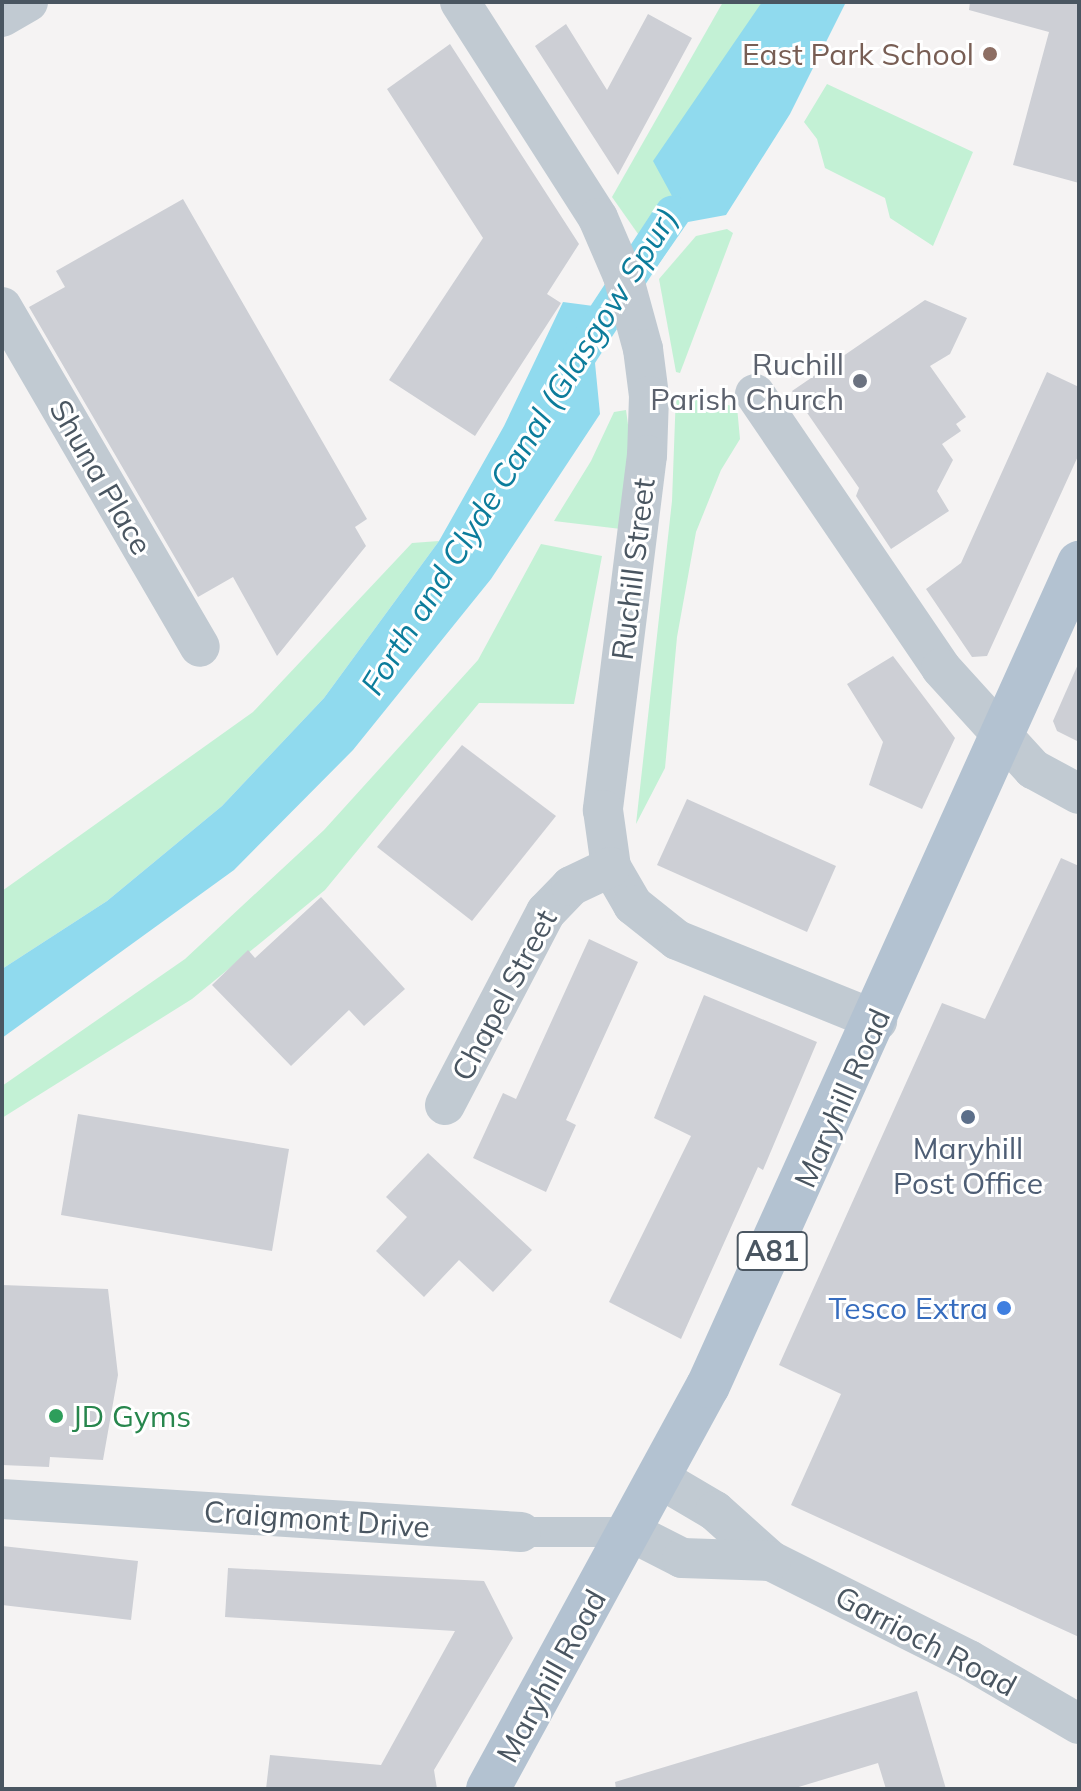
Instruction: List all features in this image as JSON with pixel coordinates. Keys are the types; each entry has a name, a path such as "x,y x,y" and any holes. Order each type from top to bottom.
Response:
{"main road":[{"name":"Maryhill Road","path":"488,1789 631,1532 721,1358 877,1021 1079,563"}],"street":[{"name":"Ruchill Street","path":"460,2 598,218 629,292 649,396 644,487 603,810 611,867 633,905 677,940 877,1021"},
{"name":"Shuna Place","path":"2,307 200,647"},
{"path":"755,394 925,648 1033,769 1079,794"},
{"name":"Chapel Street","path":"445,1105 552,903 571,886 611,867"},
{"name":"Garrioch Road","path":"659,1478 715,1511 771,1561 969,1660 1079,1724"},
{"name":"Craigmont Drive","path":"2,1499 521,1532 631,1532"},
{"name":"Garrioch Road","path":"631,1532 682,1558 771,1561"}],"green space":[{"path":"723,2 762,2 672,196 643,241 612,197"},
{"path":"827,84 973,152 933,246 890,218 885,198 825,168 817,139 804,122"},
{"path":"727,229 733,233 680,373 676,372 659,279 696,236"},
{"path":"676,393 737,407 740,439 721,470 696,532 677,637 665,768 636,824 672,501"},
{"path":"626,410 630,439 621,529 554,521 591,461 614,412"},
{"path":"439,541 324,698 222,806 107,901 2,969 2,891 253,712 412,543"},
{"path":"541,544 602,556 574,704 479,703 325,890 192,999 2,1118 2,1086 185,959 324,830 478,660"}],"water":[{"path":"762,2 846,2 790,114 726,215 688,222 654,271 643,241 672,196 653,161"},
{"path":"563,302 601,307 617,329 595,363 600,414 491,579 353,750 234,870 2,1038 2,969 107,901 222,806 324,698 439,541 504,426"}],"building":[{"path":"970,2 1079,2 1079,183 1013,165 1049,32 969,10"},
{"path":"648,14 692,38 618,175 535,46 566,24 607,90"},
{"path":"450,44 579,244 547,294 561,303 475,436 389,380 483,238 387,89"},
{"path":"183,199 367,519 355,527 366,546 277,656 233,577 198,597 29,307 65,287 56,271"},
{"path":"925,300 967,318 950,354 930,366 966,417 956,424 961,431 942,444 953,460 937,491 949,511 891,549 856,496 859,488 792,391"},
{"path":"1047,372 1079,387 1079,454 987,656 972,657 926,589 961,563"},
{"path":"893,656 955,738 922,809 869,785 883,742 847,684"},
{"path":"1079,662 1079,742 1057,731 1053,721"},
{"path":"462,745 556,816 472,921 377,847"},
{"path":"687,799 836,866 807,932 657,865"},
{"path":"1061,858 1079,866 1079,1637 791,1505 841,1394 779,1365 942,1003 985,1019"},
{"path":"321,897 405,989 364,1026 349,1010 291,1066 212,985 248,950 255,958"},
{"path":"589,939 638,962 566,1120 576,1125 546,1192 473,1158 503,1093 516,1099"},
{"path":"704,995 817,1042 763,1170 758,1167 681,1339 609,1302 691,1136 654,1118"},
{"path":"78,1114 289,1149 272,1251 61,1215"},
{"path":"428,1153 532,1250 493,1292 459,1260 424,1297 376,1251 407,1217 386,1197"},
{"name":"JD Gyms","path":"2,1285 108,1289 118,1375 103,1460 50,1457 49,1467 2,1465"},
{"path":"2,1546 138,1561 131,1620 2,1605"},
{"path":"228,1568 484,1581 513,1638 434,1770 437,1789 266,1789 270,1755 381,1765 455,1631 225,1617"},
{"path":"917,1691 946,1789 886,1789 878,1763 792,1789 616,1789 615,1782"}],"waterway":[{"name":"Forth and Clyde Canal (Glasgow Spur)","path":"580,353 672,213"}],"place":[{"name":"East Park School","path":"990,54"},
{"name":"Ruchill Parish Church","path":"860,381"},
{"name":"Maryhill Post Office","path":"968,1117"},
{"name":"Tesco Extra","path":"1004,1308"},
{"name":"JD Gyms","path":"56,1416"}]}
